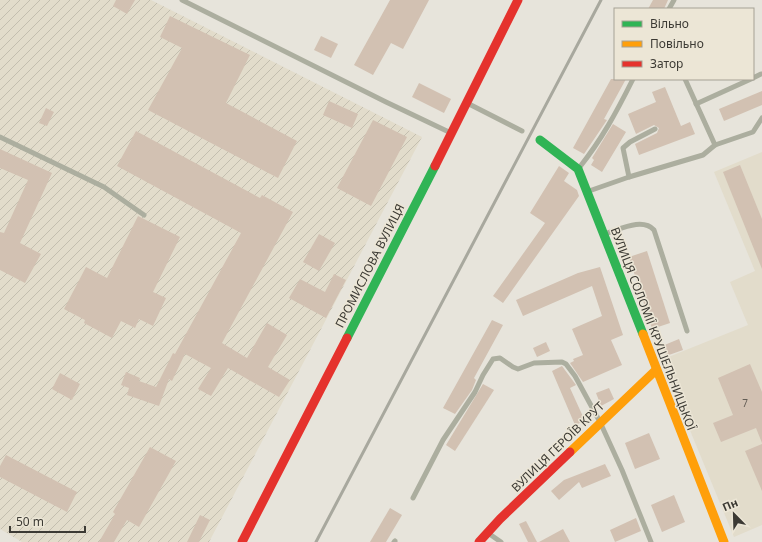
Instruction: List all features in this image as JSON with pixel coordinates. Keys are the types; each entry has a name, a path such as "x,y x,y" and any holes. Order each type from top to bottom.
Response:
{"street":[{"name":"ПРОМИСЛОВА ВУЛИЦЯ","path":"242,542 452,133 518,0"},
{"path":"540,140 578,169"},
{"name":"ВУЛИЦЯ СОЛОМІЇ КРУШЕЛЬНИЦЬКОЇ","path":"578,169 724,542"},
{"name":"ВУЛИЦЯ ГЕРОЇВ КРУТ","path":"478,542 555,468 600,422 656,370"}],"lane":[{"path":"182,0 386,102 452,133"},
{"path":"754,78 761,74"},
{"path":"578,169 595,148 616,114 633,80"},
{"path":"685,80 715,145"},
{"path":"696,104 750,80"},
{"path":"466,103 522,131"},
{"path":"586,192 629,177 703,156 715,145 753,132 762,118"},
{"path":"629,177 623,148 630,142 655,129"},
{"path":"0,137 104,187 144,215"},
{"path":"603,234 642,224 649,225 654,230 687,330"},
{"path":"413,498 443,440 475,392 489,363 493,359 500,358 513,368 518,369 534,363 562,362 566,364 575,376 600,422 651,542"},
{"path":"487,533 501,542"}],"shaded area":[{"path":"0,0 151,0 422,137 209,542 22,542 0,529"},
{"path":"762,152 762,525 734,537 661,360 748,325 730,282 755,271 714,172"}],"building":[{"path":"116,0 135,0 127,14 113,6"},
{"path":"390,0 429,0 403,49 391,43 373,75 354,65"},
{"path":"653,0 668,0 664,8 649,8"},
{"path":"170,16 250,55 226,103 297,141 278,178 148,110 182,48 160,37"},
{"path":"321,36 338,44 331,58 314,50"},
{"path":"611,79 625,80 604,119 607,120 584,154 573,148"},
{"path":"419,83 451,99 444,113 412,97"},
{"path":"665,87 681,126 690,122 695,134 639,155 635,144 657,133 659,128 654,125 636,134 628,114 656,102 652,92"},
{"path":"762,91 762,105 724,121 719,109"},
{"path":"329,101 358,114 352,128 323,115"},
{"path":"46,108 54,112 47,126 39,123"},
{"path":"373,120 407,137 371,206 337,188"},
{"path":"613,124 626,132 602,172 591,165 594,160 592,158"},
{"path":"136,131 260,198 262,195 293,212 222,343 247,358 267,323 287,335 268,367 290,380 279,397 228,368 211,396 198,389 211,368 185,354 172,381 169,379 159,406 127,395 129,388 121,385 126,372 140,378 139,381 156,387 173,353 175,354 241,233 117,166"},
{"path":"0,149 52,173 20,243 41,254 25,283 0,270 0,232 4,233 28,180 0,168"},
{"path":"740,165 762,219 762,269 723,172"},
{"path":"559,166 569,173 564,181 577,190 579,196 503,303 493,296 545,223 530,213"},
{"path":"138,216 180,237 153,292 166,298 153,326 139,319 135,328 121,321 112,338 84,323 85,320 64,309 86,267 107,278"},
{"path":"319,234 335,243 319,271 303,262"},
{"path":"647,251 670,323 652,329 629,257"},
{"path":"600,267 623,335 611,340 622,365 583,382 570,363 574,361 573,359 583,355 572,329 602,316 592,286 523,316 516,300 578,273"},
{"path":"334,274 346,280 326,318 289,298 300,279 325,292"},
{"path":"492,320 503,325 474,378 476,380 472,390 455,414 443,408"},
{"path":"679,339 683,350 666,356 662,346"},
{"path":"546,342 550,351 537,357 533,348"},
{"path":"750,364 762,392 762,443 756,428 721,442 713,423 733,415 718,378"},
{"path":"562,366 576,385 570,388 585,421 575,425 552,371"},
{"path":"60,373 80,384 72,400 52,389"},
{"path":"483,384 494,390 455,451 446,445"},
{"path":"609,388 614,399 601,406 596,393"},
{"path":"649,433 660,459 635,469 625,443"},
{"path":"762,444 762,491 745,451"},
{"path":"150,447 176,461 139,527 127,520 114,542 99,542 115,514 113,512"},
{"path":"6,455 77,492 67,512 0,477 0,466"},
{"path":"605,464 611,476 582,488 579,482 559,500 551,491 564,480"},
{"path":"674,495 685,522 662,532 651,505"},
{"path":"390,508 402,515 386,542 370,542"},
{"path":"200,515 210,520 199,542 187,542"},
{"path":"636,518 641,531 615,542 610,530"},
{"path":"526,521 537,542 528,542 519,524"},
{"path":"563,529 570,542 539,542"}],"railway":[{"path":"316,542 601,0"}],"traffic: fast":[{"path":"540,140 578,169 643,334"},
{"path":"347,338 435,166"}],"traffic: slow":[{"path":"643,334 724,542"},
{"path":"570,452 656,370"}],"traffic: jam":[{"path":"435,166 518,0"},
{"path":"242,542 347,338"},
{"path":"479,542 500,519 570,452"}]}
